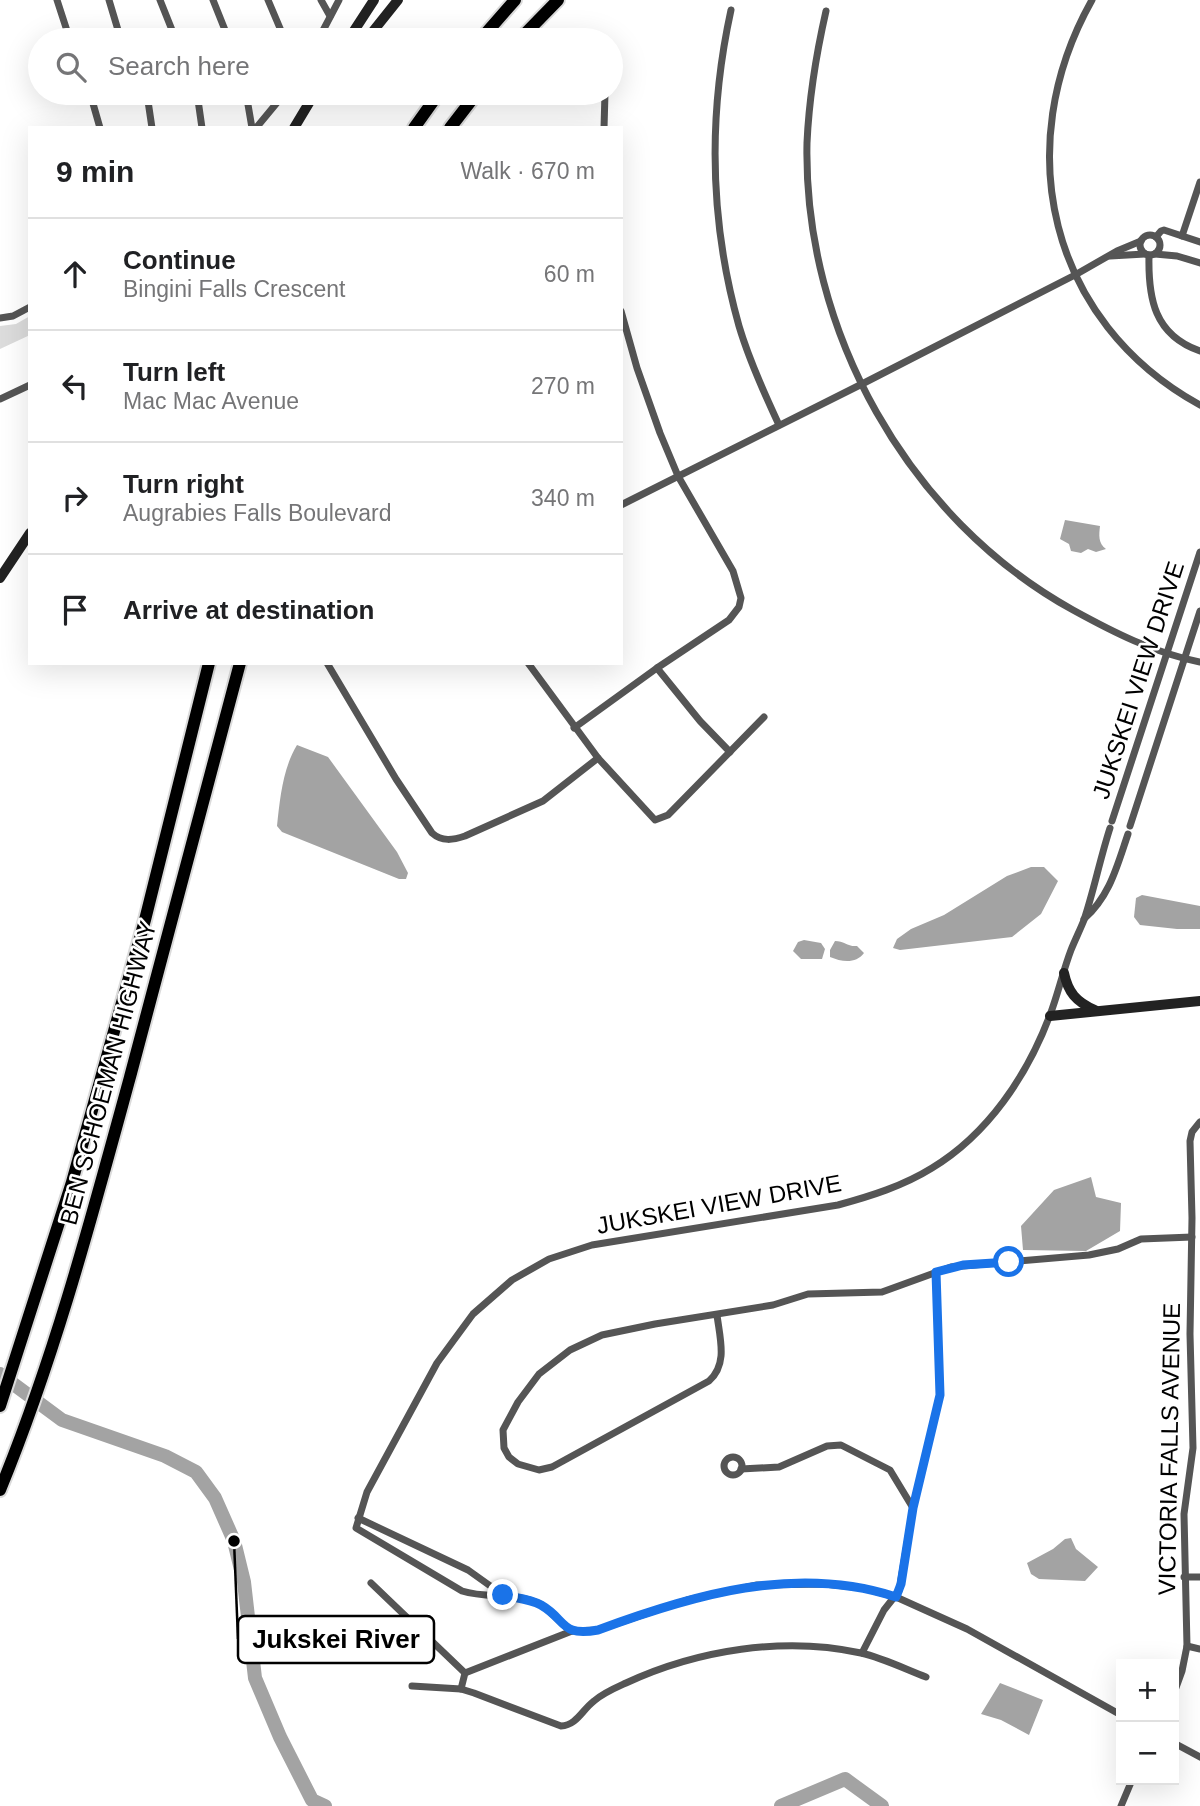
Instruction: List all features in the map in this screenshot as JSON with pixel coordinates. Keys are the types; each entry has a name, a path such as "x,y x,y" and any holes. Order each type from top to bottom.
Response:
{"highway":[{"path":"490,28 515,0"},
{"path":"531,28 558,0"},
{"path":"415,126 430,105"},
{"path":"452,126 468,105"},
{"name":"BEN SCHOEMAN HIGHWAY","path":"0,1406 72,1182 134,960 208,665"},
{"name":"BEN SCHOEMAN HIGHWAY","path":"0,1490 53,1344 101,1185 239,665"}],"main road":[{"path":"356,28 374,0"},
{"path":"376,28 398,0"},
{"path":"295,126 309,106"},
{"path":"0,578 28,536"},
{"path":"1064,973 1067,986 1076,999 1098,1010"},
{"path":"1050,1016 1200,1001"}],"street":[{"path":"57,0 66,28"},
{"path":"108,0 117,28"},
{"path":"160,0 171,28"},
{"path":"213,0 224,28"},
{"path":"268,0 280,28"},
{"path":"321,0 330,16"},
{"path":"324,28 338,0"},
{"path":"1092,0 1065,58 1052,106 1049,133 1052,199 1057,223 1075,275 1103,319 1131,353 1163,381 1200,405"},
{"path":"731,10 720,76 715,137 720,233 725,268 740,329 759,382 779,425"},
{"path":"826,11 814,72 807,144 810,201 818,254 826,290 844,344 862,384 898,448 945,507 993,555 1060,603 1135,642 1200,662"},
{"path":"93,105 99,126"},
{"path":"149,105 152,126"},
{"path":"199,105 202,126"},
{"path":"249,105 254,126"},
{"path":"256,126 274,105"},
{"path":"604,126 605,105"},
{"path":"1182,236 1200,182"},
{"path":"1156,237 1164,230 1200,242"},
{"path":"623,504 1149,235 1156,237 1160,245 1177,256"},
{"path":"1141,241 1141,248 1150,254"},
{"path":"1160,245 1150,254 1150,293 1157,314 1180,342 1200,351"},
{"path":"1109,256 1177,256 1200,263"},
{"path":"0,318 13,316 28,308"},
{"path":"574,728 729,620 739,607 741,598 733,570 678,476 649,406 623,318"},
{"path":"0,399 28,386"},
{"name":"JUKSKEI VIEW DRIVE","path":"438,1576 356,1528 358,1518 367,1492 437,1363 473,1314 512,1280 549,1259 592,1245 838,1205 893,1188 954,1153 989,1121 1022,1074 1050,1016 1084,919 1098,865 1200,552"},
{"name":"JUKSKEI VIEW DRIVE","path":"1084,919 1101,902 1115,871 1200,611"},
{"path":"328,665 396,779 432,833 439,838 465,836 533,806 598,758"},
{"path":"529,665 598,758 652,818 659,820 668,815 764,718"},
{"path":"657,668 699,721 730,752"},
{"path":"1116,810 1134,815"},
{"path":"1098,865 1115,871"},
{"name":"VICTORIA FALLS AVENUE","path":"1179,1679 1186,1646 1184,1514 1196,1447 1189,1334 1192,1237 1196,1218 1191,1136 1200,1122"},
{"path":"717,1315 722,1362 709,1381 552,1467 539,1470 529,1468 509,1457 502,1438 507,1420 527,1387 538,1374 570,1350 593,1339 623,1330 773,1305 808,1294 882,1292 963,1265 1090,1255 1118,1249 1141,1239 1192,1237"},
{"path":"862,1653 901,1584 913,1508 940,1395 936,1272"},
{"path":"1189,1334 1200,1333"},
{"path":"741,1469 779,1468 827,1446 841,1446 890,1470 913,1508"},
{"path":"358,1518 475,1574 503,1595"},
{"path":"447,1560 438,1576 475,1595 503,1595 540,1604 572,1631"},
{"path":"1184,1577 1200,1577"},
{"path":"371,1583 465,1673"},
{"path":"465,1673 572,1631 598,1630 687,1600 757,1585 824,1584 863,1588 896,1597 967,1629 1116,1712"},
{"path":"1186,1646 1200,1649"},
{"path":"412,1686 461,1689 555,1725 568,1726 594,1700 647,1674 701,1657 748,1649 786,1647 862,1653 926,1677"},
{"path":"461,1689 465,1673"},
{"path":"1179,1746 1200,1757"},
{"path":"1121,1806 1130,1785"}],"shaded area":[{"path":"28,317 28,336 0,349 0,326 16,324"},
{"path":"1065,520 1100,526 1100,541 1106,549 1096,552 1088,549 1081,553 1071,551 1069,544 1060,539"},
{"path":"297,745 328,757 397,852 408,873 406,879 399,879 282,832 277,826 285,773"},
{"path":"1031,867 1044,867 1058,881 1041,914 1012,937 900,950 893,948 897,939 911,929 944,915 1007,876"},
{"path":"1142,895 1200,906 1200,929 1140,925 1134,917 1136,898"},
{"path":"804,940 821,943 825,949 822,959 801,959 793,951 798,942"},
{"path":"835,941 857,946 864,953 857,959 848,961 830,957"},
{"path":"1091,1177 1096,1197 1121,1203 1120,1231 1086,1251 1023,1250 1021,1226 1054,1190"},
{"path":"1071,1538 1076,1549 1098,1567 1085,1581 1039,1579 1031,1574 1027,1563"},
{"path":"1000,1683 1043,1700 1029,1735 1001,1720 981,1714"}],"waterway":[{"path":"0,1374 62,1420 165,1456 196,1472 215,1498 234,1541 244,1582 255,1678 280,1737 312,1800 325,1806"},
{"path":"781,1806 845,1779 882,1806"}],"place":[{"name":"Jukskei River","path":"234,1541"}],"route":[{"path":"503,1595 540,1604 565,1627 579,1632 598,1630 711,1593 757,1585 824,1584 863,1588 896,1597 901,1584 913,1508 940,1395 936,1272 963,1265 1009,1262"}]}
